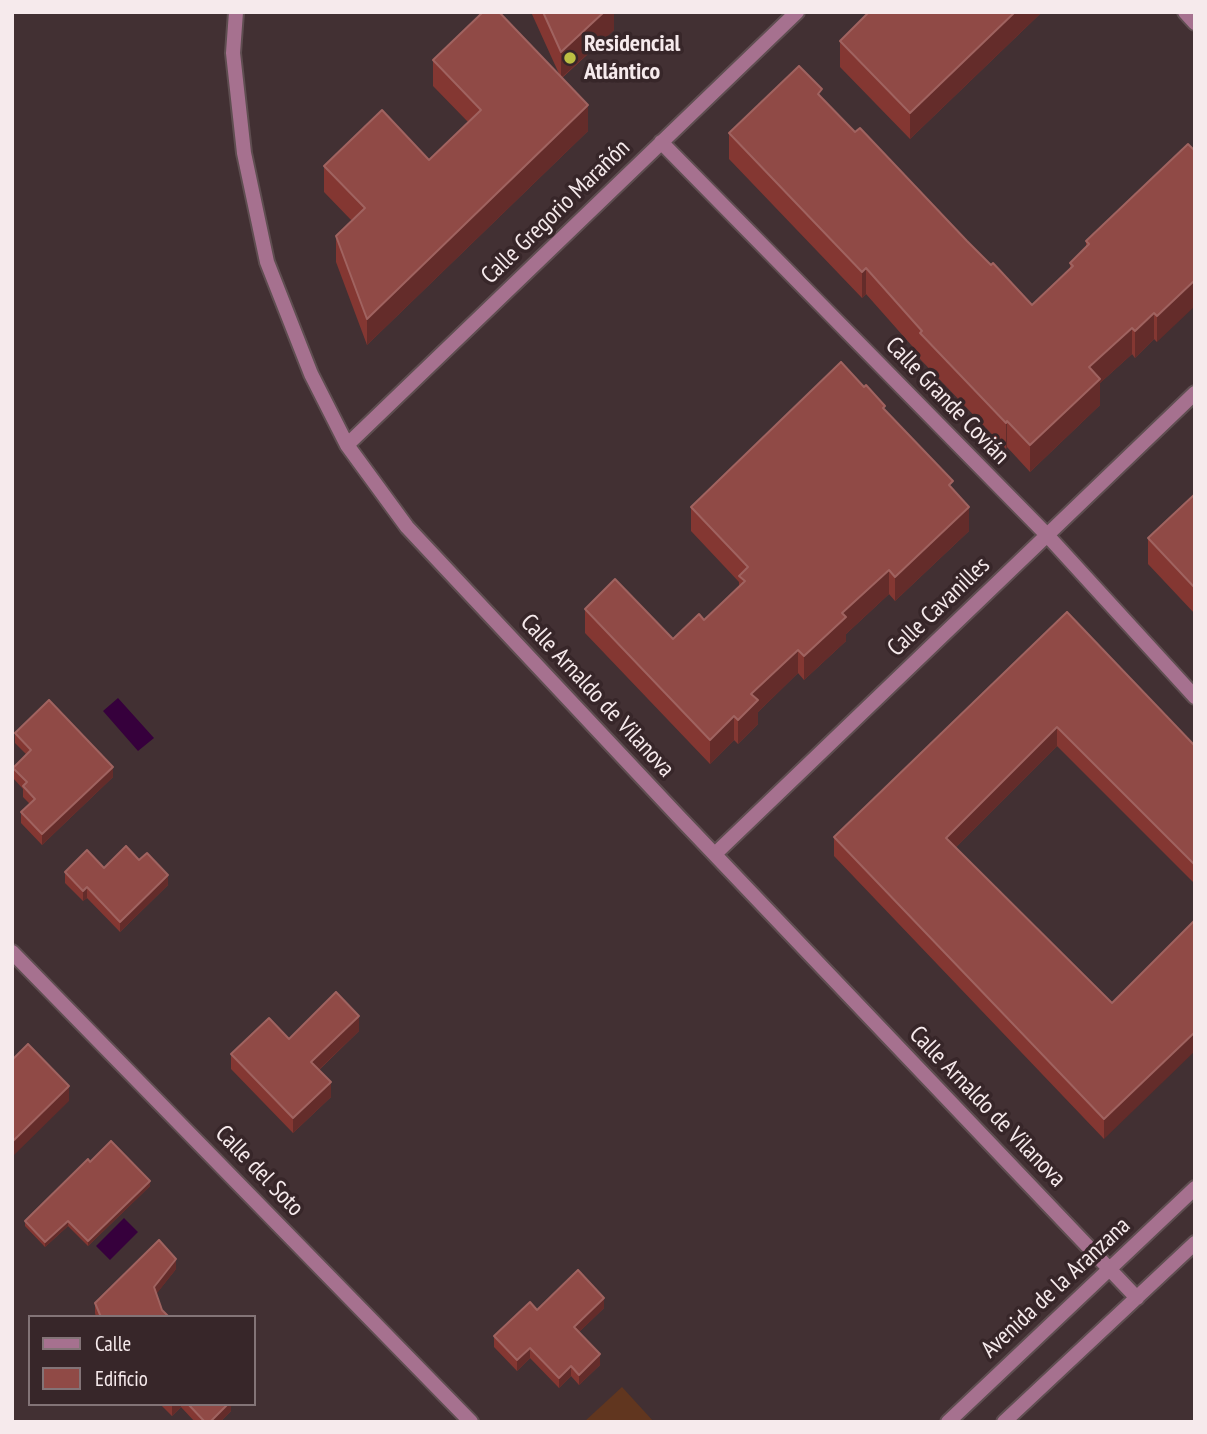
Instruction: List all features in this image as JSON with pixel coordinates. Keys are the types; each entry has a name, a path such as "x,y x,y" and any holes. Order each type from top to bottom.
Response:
{"street":[{"name":"Calle Arnaldo de Vilanova","path":"236,12 233,53 244,153 267,262 311,374 347,445 407,527 1137,1298"},
{"name":"Calle Gregorio Marañón","path":"347,445 797,12"},
{"path":"1185,12 1195,23"},
{"name":"Calle Grande Covián","path":"661,142 1047,535 1195,697"},
{"name":"Calle Cavanilles","path":"715,854 1195,393"},
{"name":"Calle del Soto","path":"12,952 471,1422"},
{"name":"Avenida de la Aranzana","path":"948,1422 1195,1188"},
{"path":"1004,1422 1195,1243"}],"shaded area":[{"path":"118,698 154,738 138,751 103,711"},
{"path":"124,1218 138,1232 110,1260 96,1246"},
{"path":"622,1387 654,1422 584,1422"}],"building":[{"path":"483,12 499,12 588,105 367,319 336,236 365,208 324,166 382,110 429,160 481,110 433,60"},
{"path":"543,12 604,12 561,52"},
{"path":"869,12 1015,12 910,113 840,41"},
{"path":"799,66 822,89 818,94 855,132 860,128 1032,305 1073,266 1070,263 1089,244 1086,241 1188,144 1195,149 1195,280 1157,316 1154,313 1135,331 1132,328 1089,367 1100,379 1030,445 920,333 922,331 866,268 862,272 729,133"},
{"path":"841,362 864,387 866,385 885,406 883,408 953,481 949,485 969,507 895,577 889,570 842,613 846,617 804,656 798,650 751,694 758,700 738,720 734,716 710,740 585,609 615,579 673,639 699,614 704,620 745,581 739,576 748,567 691,507"},
{"path":"1195,494 1195,588 1148,538"},
{"path":"1067,612 1195,746 1195,865 1057,727 946,838 1112,1003 1195,920 1195,1032 1104,1119 834,837"},
{"path":"49,700 113,767 42,834 21,812 35,799 23,786 27,782 13,768 31,750 15,733"},
{"path":"126,846 139,860 147,853 168,875 120,922 87,887 83,891 65,872 87,850 104,868"},
{"path":"336,992 359,1016 311,1062 331,1082 293,1118 231,1054 269,1018 289,1039"},
{"path":"28,1044 69,1086 12,1142 12,1060"},
{"path":"111,1141 150,1181 88,1241 68,1221 45,1242 25,1221 88,1159 90,1162"},
{"path":"159,1240 176,1259 154,1287 162,1310 167,1315 100,1315 95,1303"},
{"path":"578,1270 604,1298 574,1327 600,1354 579,1375 571,1366 559,1378 530,1348 517,1360 494,1336 530,1302 537,1310"},
{"path":"190,1406 226,1406 210,1422 205,1422"}],"place":[{"name":"Residencial Atlántico","path":"570,58"}]}
